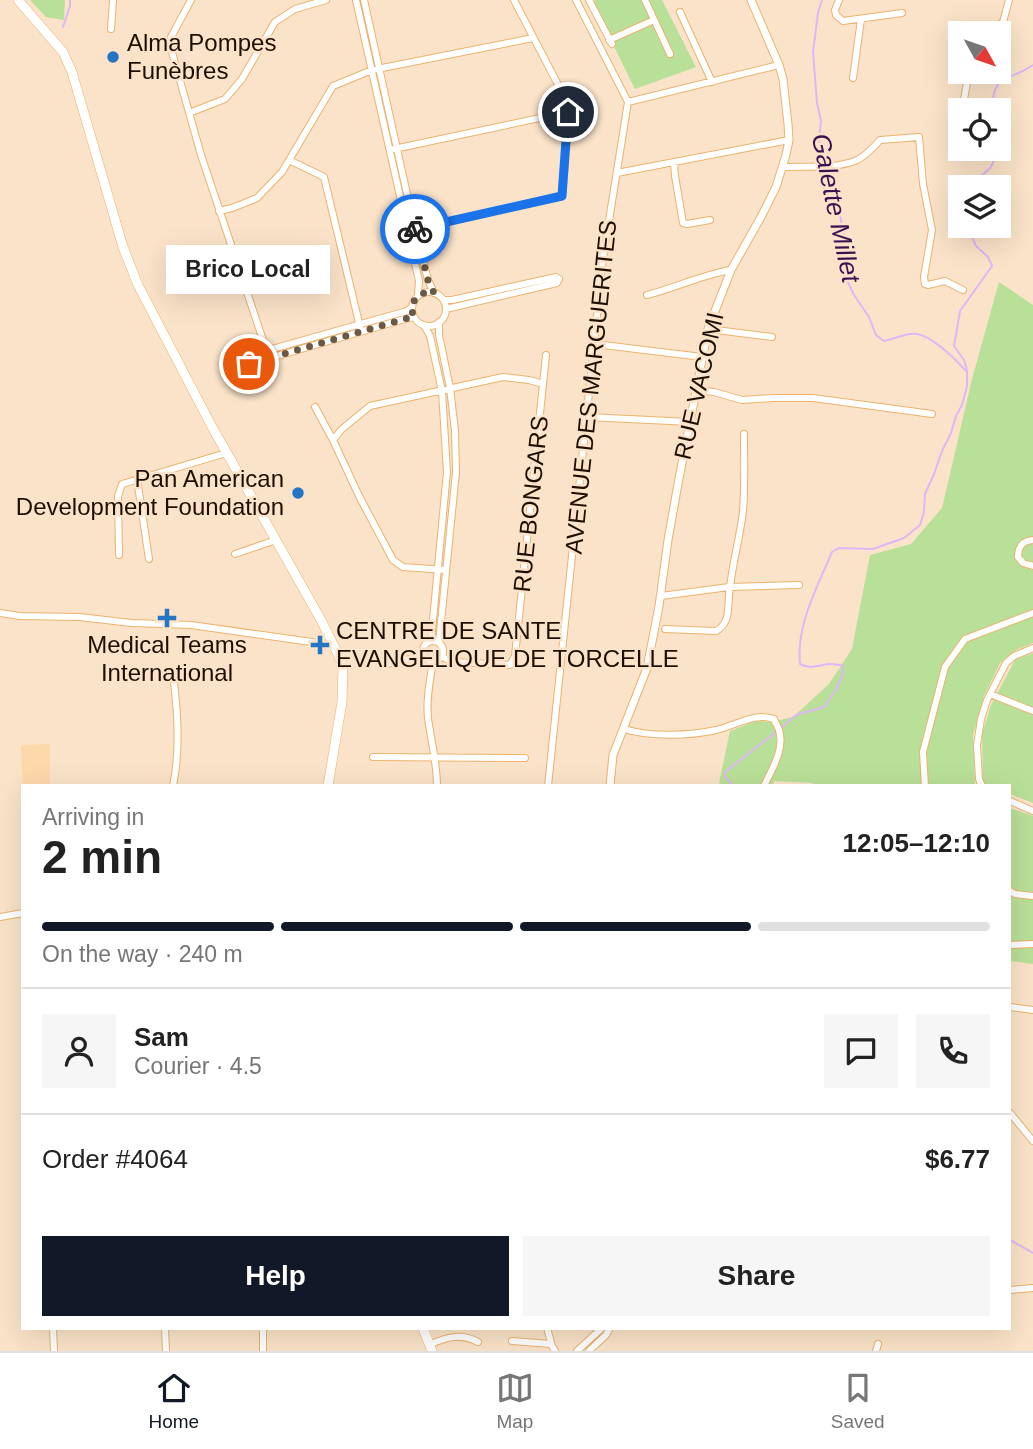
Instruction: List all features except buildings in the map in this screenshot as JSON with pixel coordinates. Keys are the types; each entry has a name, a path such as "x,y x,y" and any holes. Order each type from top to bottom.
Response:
{"main road":[{"path":"18,0 63,52 72,72 124,247 138,285 226,453 338,654 344,686 328,784"},
{"path":"424,1330 431,1348"}],"street":[{"path":"111,29 113,0"},
{"path":"191,0 170,45 219,211 268,354"},
{"path":"189,113 225,99 242,79 275,23 295,9 326,0"},
{"path":"356,0 376,70"},
{"path":"364,0 376,70 411,230 419,281 418,295"},
{"path":"411,230 562,196 568,102 514,0"},
{"path":"576,0 628,102 779,65"},
{"path":"589,0 611,42 654,20"},
{"path":"645,0 670,54"},
{"name":"RUE VACOMI","path":"610,784 613,755 647,668 708,328 731,270 776,187 784,167 789,140 783,79 751,0"},
{"path":"839,0 835,10 836,15 843,21 902,13"},
{"path":"1003,21 1009,0"},
{"path":"680,12 712,82"},
{"path":"853,78 861,19"},
{"path":"219,211 257,198 282,172 333,86 376,70 533,38"},
{"name":"AVENUE DES MARGUERITES","path":"548,784 603,258 628,102"},
{"path":"393,149 568,112"},
{"path":"784,167 829,166 857,160 880,140 918,136 921,138 923,184 932,230 925,285 945,281 963,290"},
{"path":"617,173 789,140"},
{"path":"289,160 324,177 360,328"},
{"path":"674,163 683,223 710,220"},
{"path":"411,230 428,280 434,293 443,300 446,309 439,322 424,325 414,317 411,308"},
{"path":"647,295 704,275 731,270"},
{"path":"443,300 556,277 559,279 557,283 446,309"},
{"path":"235,364 243,361 249,364 268,354 407,312 418,295 434,293"},
{"path":"360,328 414,317"},
{"path":"439,322 455,431 456,472 439,642 443,648 442,657 433,662 424,656 423,648 431,641 439,642"},
{"path":"424,325 430,336 442,391 447,472 431,641"},
{"path":"708,328 772,337"},
{"path":"594,344 702,357"},
{"name":"RUE BONGARS","path":"442,657 454,662 510,665 515,656 547,355"},
{"name":"RUE BONGARS","path":"333,440 370,406 503,377 543,384"},
{"path":"697,390 742,400 773,397 813,398 932,414"},
{"path":"315,407 393,560 403,567 446,570"},
{"path":"587,417 691,422"},
{"path":"666,629 716,631 722,628 727,615 729,587 743,512 744,434"},
{"path":"119,555 118,496 122,484 226,453"},
{"path":"137,479 149,559"},
{"path":"235,554 276,540"},
{"path":"1033,540 1023,543 1018,549 1018,557 1033,566"},
{"path":"661,596 729,587 799,585"},
{"path":"925,784 923,752 945,667 965,639 1033,613"},
{"path":"0,614 191,625 333,645"},
{"path":"981,784 978,733 990,694 1006,663 1014,656 1033,648"},
{"path":"386,664 424,656"},
{"path":"433,662 428,716 436,757 437,784"},
{"path":"173,784 178,746 174,682"},
{"path":"990,694 1033,712"},
{"path":"624,729 638,734 655,735 695,733 715,731 762,716 774,719 779,729 780,742 777,759 765,784"},
{"path":"373,757 525,758"},
{"path":"1011,802 1033,811"},
{"path":"1011,892 1033,896"},
{"path":"0,917 21,913"},
{"path":"1011,945 1033,944"},
{"path":"1011,1007 1033,1010"},
{"path":"1011,1114 1033,1141"},
{"path":"1011,1290 1033,1288"},
{"path":"53,1330 54,1351"},
{"path":"165,1330 166,1351"},
{"path":"263,1330 263,1351"},
{"path":"548,1330 555,1351"},
{"path":"577,1351 600,1330"},
{"path":"589,1351 609,1330"},
{"path":"431,1348 449,1337 465,1336 478,1342"},
{"path":"512,1341 551,1344"}],"shaded area":[{"path":"50,744 50,784 23,784 21,745"}],"green space":[{"path":"30,0 65,0 64,20 46,17"},
{"path":"662,0 696,67 635,89 592,2"},
{"path":"999,282 1033,305 1033,643 1016,650 1000,663 984,696 973,735 975,784 813,784 774,781 773,784 719,783 730,731 756,721 772,722 793,717 829,684 852,649 870,555 911,544 942,508 972,379"},
{"path":"1033,653 1033,803 1011,794 1011,784 985,784 983,780 982,734 991,705 1015,660"},
{"path":"1011,808 1033,816 1033,964 1011,961"}],"waterway":[{"path":"63,27 70,0"},
{"name":"Galette Millet","path":"822,0 813,52 821,121 819,141 828,164"},
{"path":"993,98 995,89 1003,80 1033,65"},
{"path":"982,175 993,161"},
{"name":"Galette Millet","path":"780,729 796,715 824,707 843,674 842,665 811,667 800,664 804,621 832,552 839,548 873,549 904,538 920,525 925,494 962,405 967,386 967,372 944,350 924,336 913,334 884,341 876,335 869,317 847,280 845,239 830,169"},
{"path":"967,370 964,360 954,346 960,311 992,266 972,238"},
{"name":"Galette Millet","path":"731,784 725,777 725,772 776,732"},
{"name":"Galette Millet","path":"1011,1241 1033,1253"}],"way so far":[{"path":"249,364 414,317 411,308 416,297 426,292 434,293 415,229"}],"place":[{"name":"Alma Pompes Funèbres","path":"113,57"},
{"name":"Brico Local","path":"249,364"},
{"name":"Pan American Development Foundation","path":"298,493"},
{"name":"Medical Teams International","path":"167,618"},
{"name":"CENTRE DE SANTE EVANGELIQUE DE TORCELLE","path":"320,645"}],"route":[{"path":"415,229 562,196 568,112"}]}
